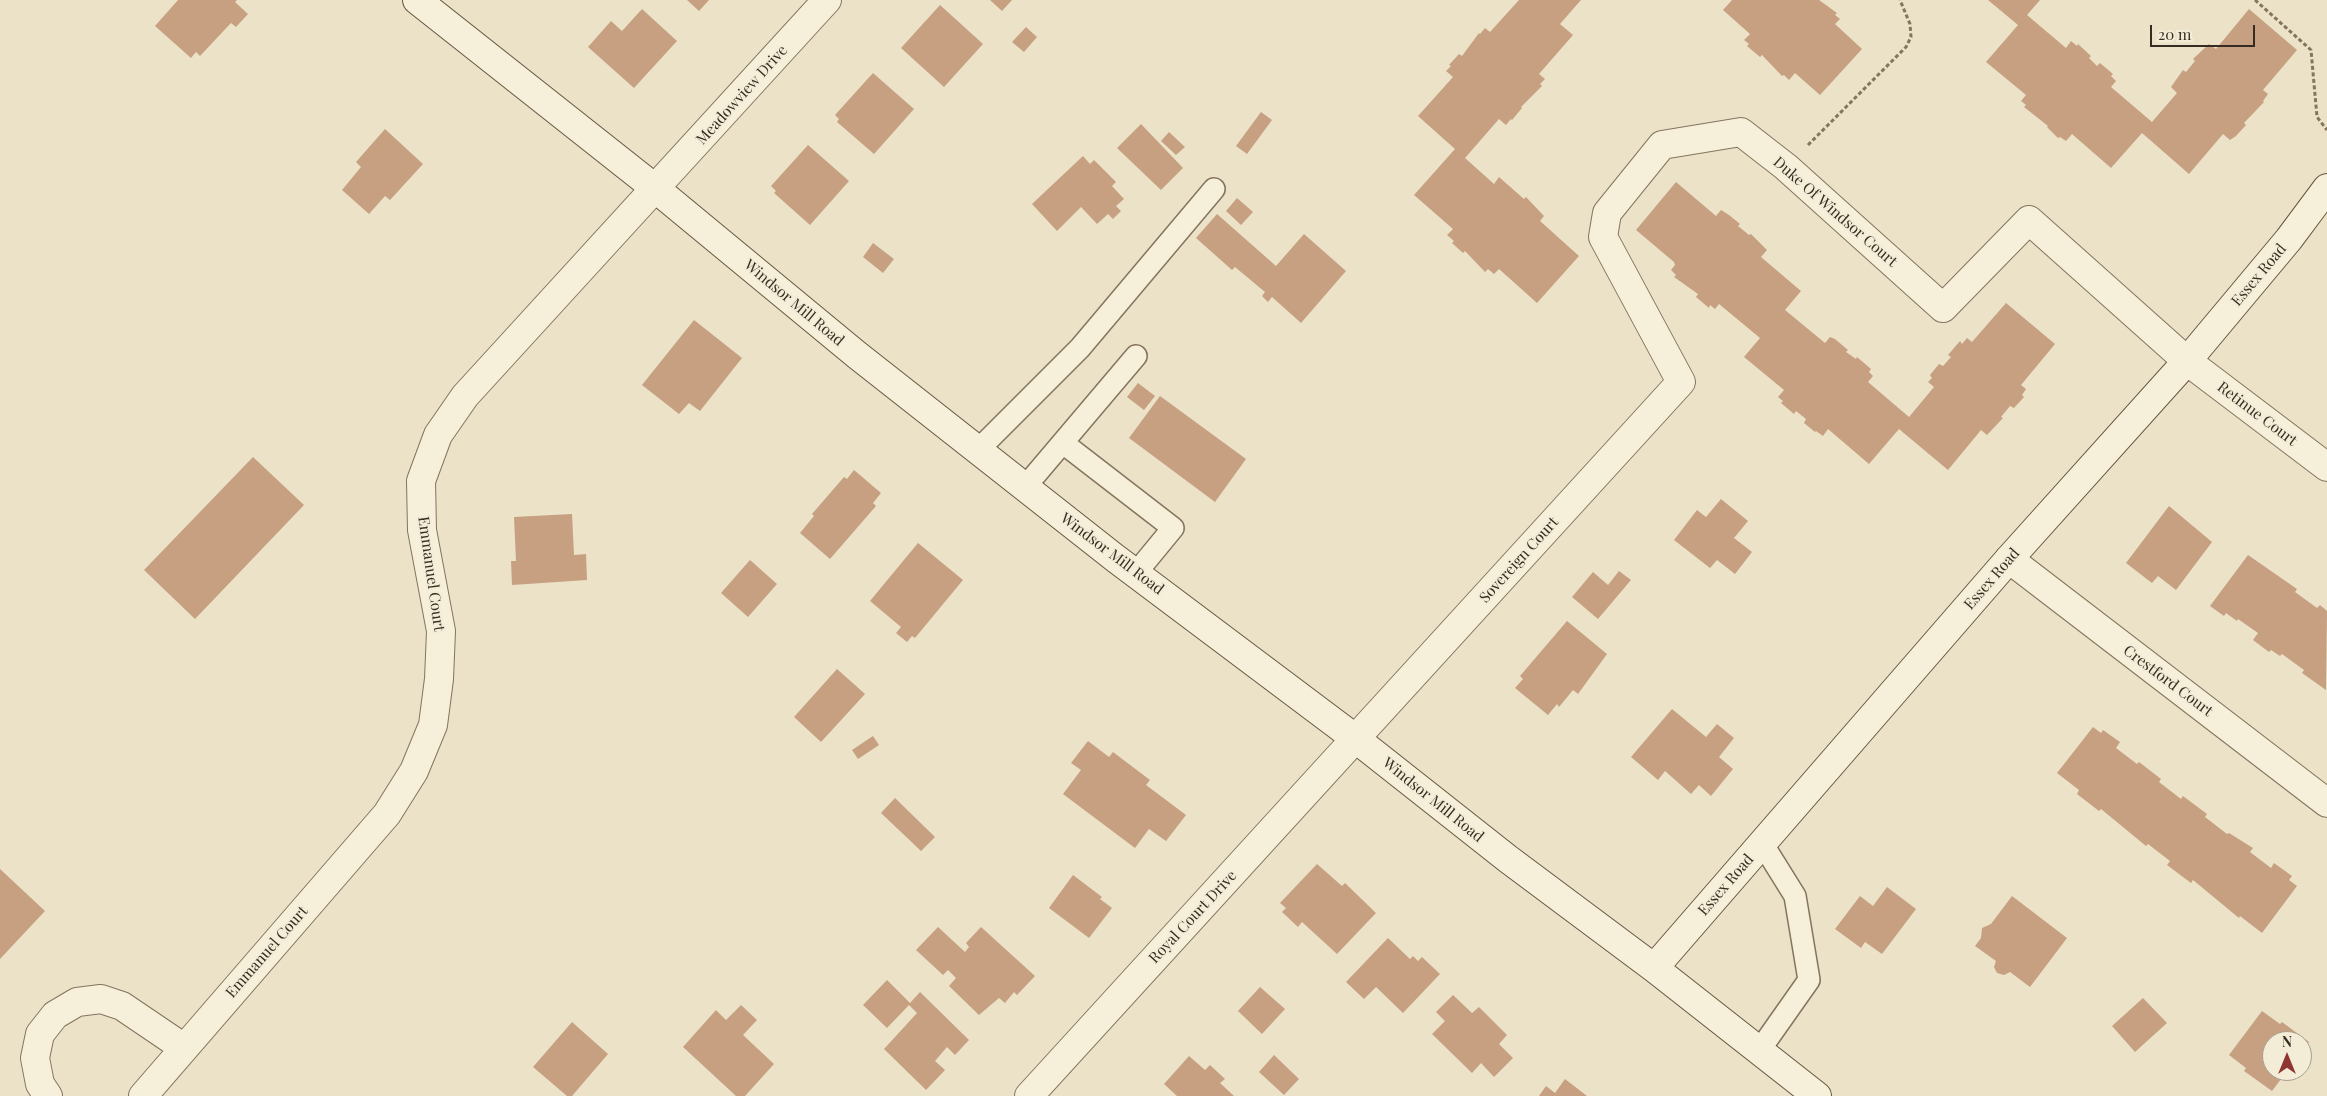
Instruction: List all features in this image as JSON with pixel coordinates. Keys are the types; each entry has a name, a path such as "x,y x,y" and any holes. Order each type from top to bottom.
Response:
{"street":[{"name":"Windsor Mill Road","path":"417,0 656,189 857,355 1025,487 1356,739 1508,860 1654,968 1816,1096"},
{"name":"Meadowview Drive","path":"656,189 827,0"},
{"name":"Duke Of Windsor Court","path":"1681,382 1603,237 1607,213 1662,145 1741,132 1786,166 1942,308 2029,220 2187,361"},
{"name":"Essex Road","path":"1654,968 2009,559 2187,361 2289,239 2327,188"},
{"name":"Emmanuel Court","path":"143,1096 387,814 414,771 432,726 439,679 441,631 422,530 421,481 438,435 465,396 656,189"},
{"name":"Retinue Court","path":"2187,361 2327,467"},
{"name":"Sovereign Court","path":"1356,739 1681,382"},
{"name":"Crestford Court","path":"2009,559 2327,803"},
{"name":"Royal Court Drive","path":"1029,1096 1356,739"},
{"path":"48,1096 40,1084 35,1058 40,1034 55,1014 77,1002 101,999 122,1006 184,1048"}],"lane":[{"path":"978,450 1080,348 1214,189"},
{"path":"1025,487 1136,356"},
{"path":"1063,443 1173,528 1136,573"},
{"path":"1759,1051 1809,980 1794,896 1762,843"}],"path":[{"path":"1786,166 1906,47 1911,37 1910,24 1900,0"},
{"path":"2255,0 2310,50 2317,117 2327,130"}],"building":[{"path":"178,0 237,0 235,2 248,14 236,27 231,23 200,56 196,52 191,58 155,26"},
{"path":"687,0 709,0 699,11"},
{"path":"990,0 1012,0 1002,11"},
{"path":"1519,0 1581,0 1560,24 1573,35 1539,74 1545,79 1540,84 1542,86 1506,125 1499,119 1465,158 1494,184 1499,177 1524,199 1526,197 1544,216 1540,221 1579,256 1537,303 1499,269 1494,274 1488,269 1485,272 1465,251 1463,253 1452,243 1454,241 1447,235 1453,229 1414,195 1455,149 1418,116 1453,77 1446,71 1451,66 1449,65 1459,54 1462,56 1485,28 1490,32"},
{"path":"1732,0 1819,0 1837,13 1835,15 1840,19 1835,24 1862,49 1820,95 1795,73 1789,80 1784,75 1782,76 1762,55 1760,57 1747,46 1749,44 1744,40 1750,34 1723,10"},
{"path":"1988,0 2040,0 2027,15 2066,48 2071,41 2077,46 2078,44 2091,56 2089,58 2097,66 2100,63 2113,74 2111,76 2116,81 2111,87 2152,122 2177,93 2171,87 2183,70 2186,72 2195,61 2193,59 2209,44 2216,49 2249,9 2297,50 2263,90 2268,94 2264,102 2244,123 2246,125 2230,140 2223,134 2189,174 2142,133 2111,168 2072,134 2066,141 2060,137 2058,138 2048,126 2024,107 2026,105 2021,101 2026,95 1986,62 2018,25"},
{"path":"940,5 983,44 944,87 901,48"},
{"path":"642,9 677,41 634,88 588,47 611,21 622,31"},
{"path":"1026,27 1037,37 1024,52 1012,42"},
{"path":"873,73 914,109 874,154 837,122 839,119 835,115"},
{"path":"1261,112 1272,120 1247,154 1236,146"},
{"path":"1141,124 1183,168 1161,190 1117,148"},
{"path":"385,129 423,164 390,200 385,196 369,214 342,190 361,167 356,162"},
{"path":"1169,132 1185,147 1176,155 1161,141"},
{"path":"808,145 849,181 810,225 774,193 776,191 771,186"},
{"path":"1083,156 1090,164 1094,160 1116,182 1112,186 1124,199 1116,206 1121,211 1113,219 1108,214 1097,224 1081,207 1057,231 1032,204"},
{"path":"1676,182 1716,216 1721,210 1729,215 1740,224 1738,226 1749,235 1751,234 1767,250 1761,257 1801,291 1785,310 1825,343 1830,337 1835,339 1848,350 1846,352 1856,359 1857,357 1871,369 1869,372 1873,376 1868,382 1909,417 1934,387 1928,382 1932,378 1930,375 1939,364 1943,366 1951,357 1948,355 1960,341 1962,344 1967,338 1972,342 2006,303 2055,344 2021,385 2026,389 2022,395 2024,397 2014,408 2010,406 2001,417 2003,418 1987,435 1981,430 1948,470 1899,429 1869,464 1828,429 1823,436 1815,432 1804,423 1806,419 1796,411 1794,414 1781,403 1783,401 1778,397 1784,390 1744,357 1760,338 1719,304 1715,309 1710,305 1709,308 1696,297 1698,294 1674,277 1676,275 1671,270 1675,265 1674,262 1636,230"},
{"path":"1237,198 1253,212 1241,225 1226,211"},
{"path":"1217,214 1276,266 1304,234 1346,271 1301,323 1272,297 1268,302 1262,296 1265,292 1235,267 1232,270 1196,238"},
{"path":"873,243 894,259 883,273 863,257"},
{"path":"694,320 742,358 700,411 689,403 679,414 642,385"},
{"path":"1138,383 1155,396 1144,410 1127,397"},
{"path":"1160,396 1246,459 1215,502 1129,438"},
{"path":"253,457 304,505 195,619 144,570"},
{"path":"854,470 881,493 873,503 876,506 830,559 800,533 814,516 812,514 844,477 847,479"},
{"path":"1721,499 1748,521 1734,538 1752,552 1735,574 1717,560 1710,568 1674,540 1697,510 1706,517"},
{"path":"2169,506 2212,542 2176,590 2158,576 2152,583 2126,563"},
{"path":"572,514 574,555 586,554 587,580 512,585 511,561 516,561 514,517"},
{"path":"918,543 963,580 915,638 912,636 907,642 896,633 901,627 870,601"},
{"path":"2248,555 2297,589 2295,592 2317,608 2320,605 2327,611 2326,690 2302,673 2304,670 2282,654 2280,656 2271,650 2269,652 2253,640 2258,633 2238,619 2237,621 2226,613 2224,616 2210,606"},
{"path":"750,560 777,584 748,617 721,593"},
{"path":"1619,571 1631,580 1598,619 1572,597 1593,572 1608,585"},
{"path":"1567,621 1607,654 1578,694 1573,690 1559,707 1557,704 1548,715 1515,688 1523,679 1520,676"},
{"path":"837,669 865,694 821,742 794,717"},
{"path":"1672,709 1706,737 1717,724 1734,738 1719,757 1733,769 1711,796 1699,785 1691,794 1665,771 1658,780 1631,757"},
{"path":"2093,727 2101,733 2103,730 2120,742 2116,748 2137,764 2139,762 2161,779 2159,782 2181,799 2183,796 2207,814 2205,817 2227,834 2229,833 2253,848 2250,852 2271,868 2274,863 2292,876 2289,880 2297,886 2262,933 2240,916 2239,918 2193,880 2191,883 2167,865 2170,861 2148,844 2146,846 2101,809 2099,811 2077,794 2079,790 2057,773"},
{"path":"873,736 879,745 858,759 852,750"},
{"path":"1088,741 1109,757 1113,752 1150,780 1146,785 1186,815 1166,841 1149,829 1135,848 1063,794 1081,770 1071,763"},
{"path":"895,798 935,837 921,851 881,813"},
{"path":"1317,864 1342,886 1345,883 1376,913 1337,954 1302,922 1298,927 1282,912 1286,908 1280,903"},
{"path":"0,869 45,911 0,959"},
{"path":"1073,875 1102,897 1100,899 1112,908 1089,938 1049,908"},
{"path":"1887,887 1916,909 1882,954 1865,942 1861,948 1835,929 1860,896 1873,906"},
{"path":"2012,896 2067,938 2030,987 2010,972 2004,975 1997,973 1994,967 1996,961 1975,946 1981,938 1982,928 1991,924"},
{"path":"938,927 965,952 969,947 966,943 981,927 1035,976 1017,995 1014,992 1005,1003 999,998 979,1015 949,986 956,978 948,970 943,975 916,950"},
{"path":"1388,938 1410,959 1413,956 1418,961 1422,957 1440,974 1403,1013 1376,987 1364,999 1346,982"},
{"path":"887,980 910,1003 920,992 969,1040 955,1055 947,1047 935,1061 945,1070 926,1090 884,1049 917,1013 909,1005 887,1028 863,1005"},
{"path":"1260,987 1285,1009 1262,1034 1238,1011"},
{"path":"1453,995 1472,1013 1479,1007 1507,1035 1499,1044 1513,1058 1494,1077 1481,1063 1472,1073 1432,1034 1445,1021 1436,1012"},
{"path":"2143,998 2167,1023 2135,1052 2112,1026"},
{"path":"741,1005 757,1020 743,1035 774,1064 745,1096 736,1096 683,1047 716,1010 726,1020"},
{"path":"2262,1011 2280,1024 2282,1022 2294,1031 2262,1031 2262,1081 2280,1081 2272,1091 2244,1071 2246,1068 2229,1055"},
{"path":"572,1022 608,1054 572,1096 567,1096 533,1067"},
{"path":"1274,1055 1299,1079 1284,1095 1259,1072"},
{"path":"1189,1056 1205,1070 1210,1065 1225,1079 1220,1083 1234,1096 1177,1096 1164,1084"},
{"path":"1565,1079 1587,1096 1539,1096 1546,1086 1555,1093"}]}
